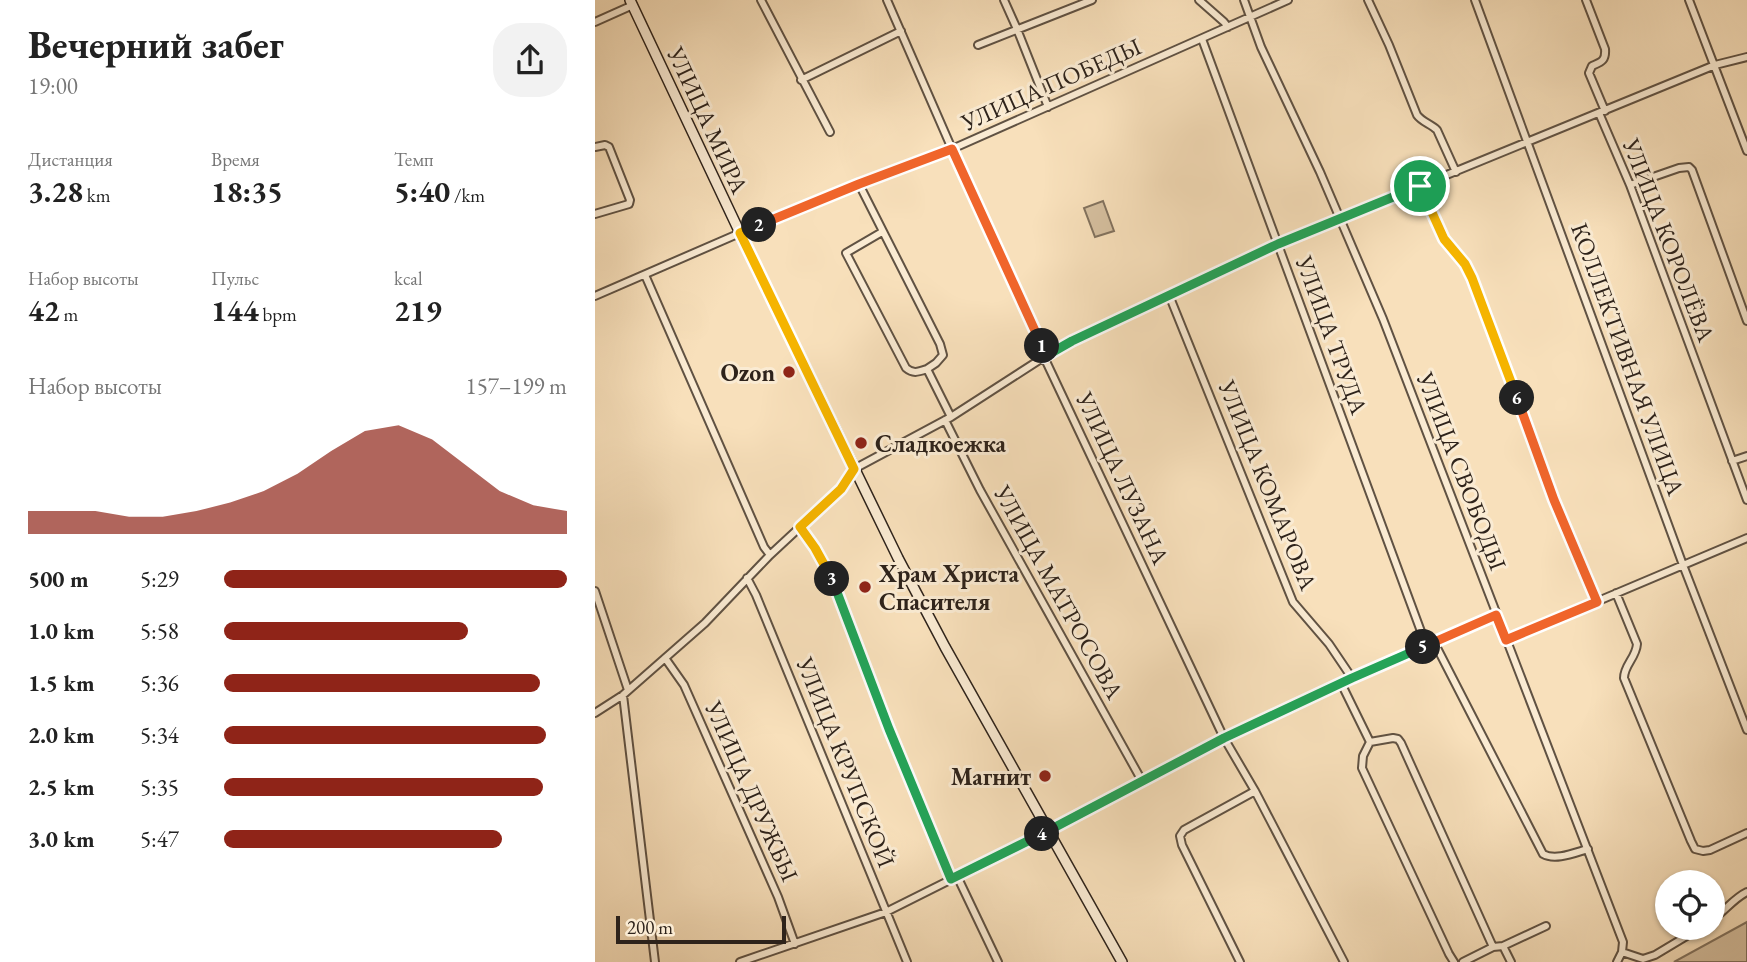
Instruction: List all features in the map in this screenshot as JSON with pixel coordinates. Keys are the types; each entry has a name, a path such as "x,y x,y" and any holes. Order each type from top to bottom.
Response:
{"main road":[{"name":"УЛИЦА МИРА","path":"632,2 854,469 939,636 1122,962"}],"street":[{"path":"761,0 830,132"},
{"name":"УЛИЦА ЛУЗАНА","path":"887,0 1043,349 1044,357 1224,738 1255,791 1344,962"},
{"path":"1004,0 1048,107"},
{"path":"978,45 1092,0"},
{"path":"1199,0 1228,27"},
{"name":"УЛИЦА СВОБОДЫ","path":"1244,0 1261,47 1341,219 1383,319 1588,849 1623,942 1622,952"},
{"name":"УЛИЦА ПОБЕДЫ","path":"595,296 859,184 952,149 1288,0"},
{"path":"1368,0 1417,115 1437,130 1456,172"},
{"name":"КОЛЛЕКТИВНАЯ УЛИЦА","path":"1475,0 1683,565 1747,730"},
{"name":"УЛИЦА КОРОЛЁВА","path":"1586,0 1606,56 1603,62 1592,66 1589,73 1747,500"},
{"path":"1689,0 1747,151"},
{"path":"595,22 632,2"},
{"path":"801,80 901,31"},
{"name":"УЛИЦА ТРУДА","path":"1202,39 1426,645"},
{"path":"595,713 625,692 705,623 770,555 841,489 854,469 948,419 1072,341 1278,244 1715,65 1747,57"},
{"path":"595,147 605,145 609,148 630,200 629,204 595,214"},
{"path":"1630,185 1679,168 1689,167 1692,170 1747,321"},
{"path":"859,184 940,344 943,355 936,363 918,372 906,368 846,253 882,232"},
{"path":"1420,186 1444,239 1465,264 1472,278 1554,500 1597,602"},
{"path":"645,275 764,547 770,555"},
{"name":"УЛИЦА КОМАРОВА","path":"1169,296 1293,601 1329,643 1352,678"},
{"name":"УЛИЦА МАТРОСОВА","path":"927,369 980,490 1142,781"},
{"path":"1732,461 1747,456"},
{"path":"800,527 832,578 889,729 954,878 998,962"},
{"path":"1506,640 1747,538"},
{"name":"УЛИЦА КРУПСКОЙ","path":"747,578 822,751 907,962"},
{"path":"1616,593 1637,644 1636,653 1624,670 1624,678 1695,849 1710,850 1747,833"},
{"path":"596,595 625,692 655,962"},
{"path":"740,962 886,912 1048,831 1224,738 1496,615"},
{"path":"1434,642 1543,854 1549,857 1588,849"},
{"name":"УЛИЦА ДРУЖБЫ","path":"665,658 684,685 778,897 795,944"},
{"path":"1341,683 1370,743"},
{"path":"1454,962 1362,768 1363,756 1370,743 1394,738 1401,743 1493,947"},
{"path":"1240,962 1180,836 1184,830 1255,791"},
{"path":"1725,910 1747,892"},
{"path":"1463,962 1546,926"},
{"path":"1617,962 1622,952 1643,959 1655,956 1681,940"},
{"path":"1503,946 1511,962"}],"shaded area":[{"path":"1103,201 1114,231 1095,237 1084,208"},
{"path":"1747,922 1747,962 1674,962 1714,940 1725,940 1725,934"}],"place":[{"name":"Ozon","path":"789,372"},
{"name":"Сладкоежка","path":"861,443"},
{"name":"Храм Христа Спасителя","path":"865,587"},
{"name":"Магнит","path":"1045,776"}],"route":[{"path":"952,149 1043,349 1044,357 1072,341 1278,244 1420,186 1447,245 1465,264 1472,278 1554,500 1597,602 1506,640 1496,615 1239,730 951,879 889,729 832,578 800,527 841,489 854,469 740,233 952,149"}]}
